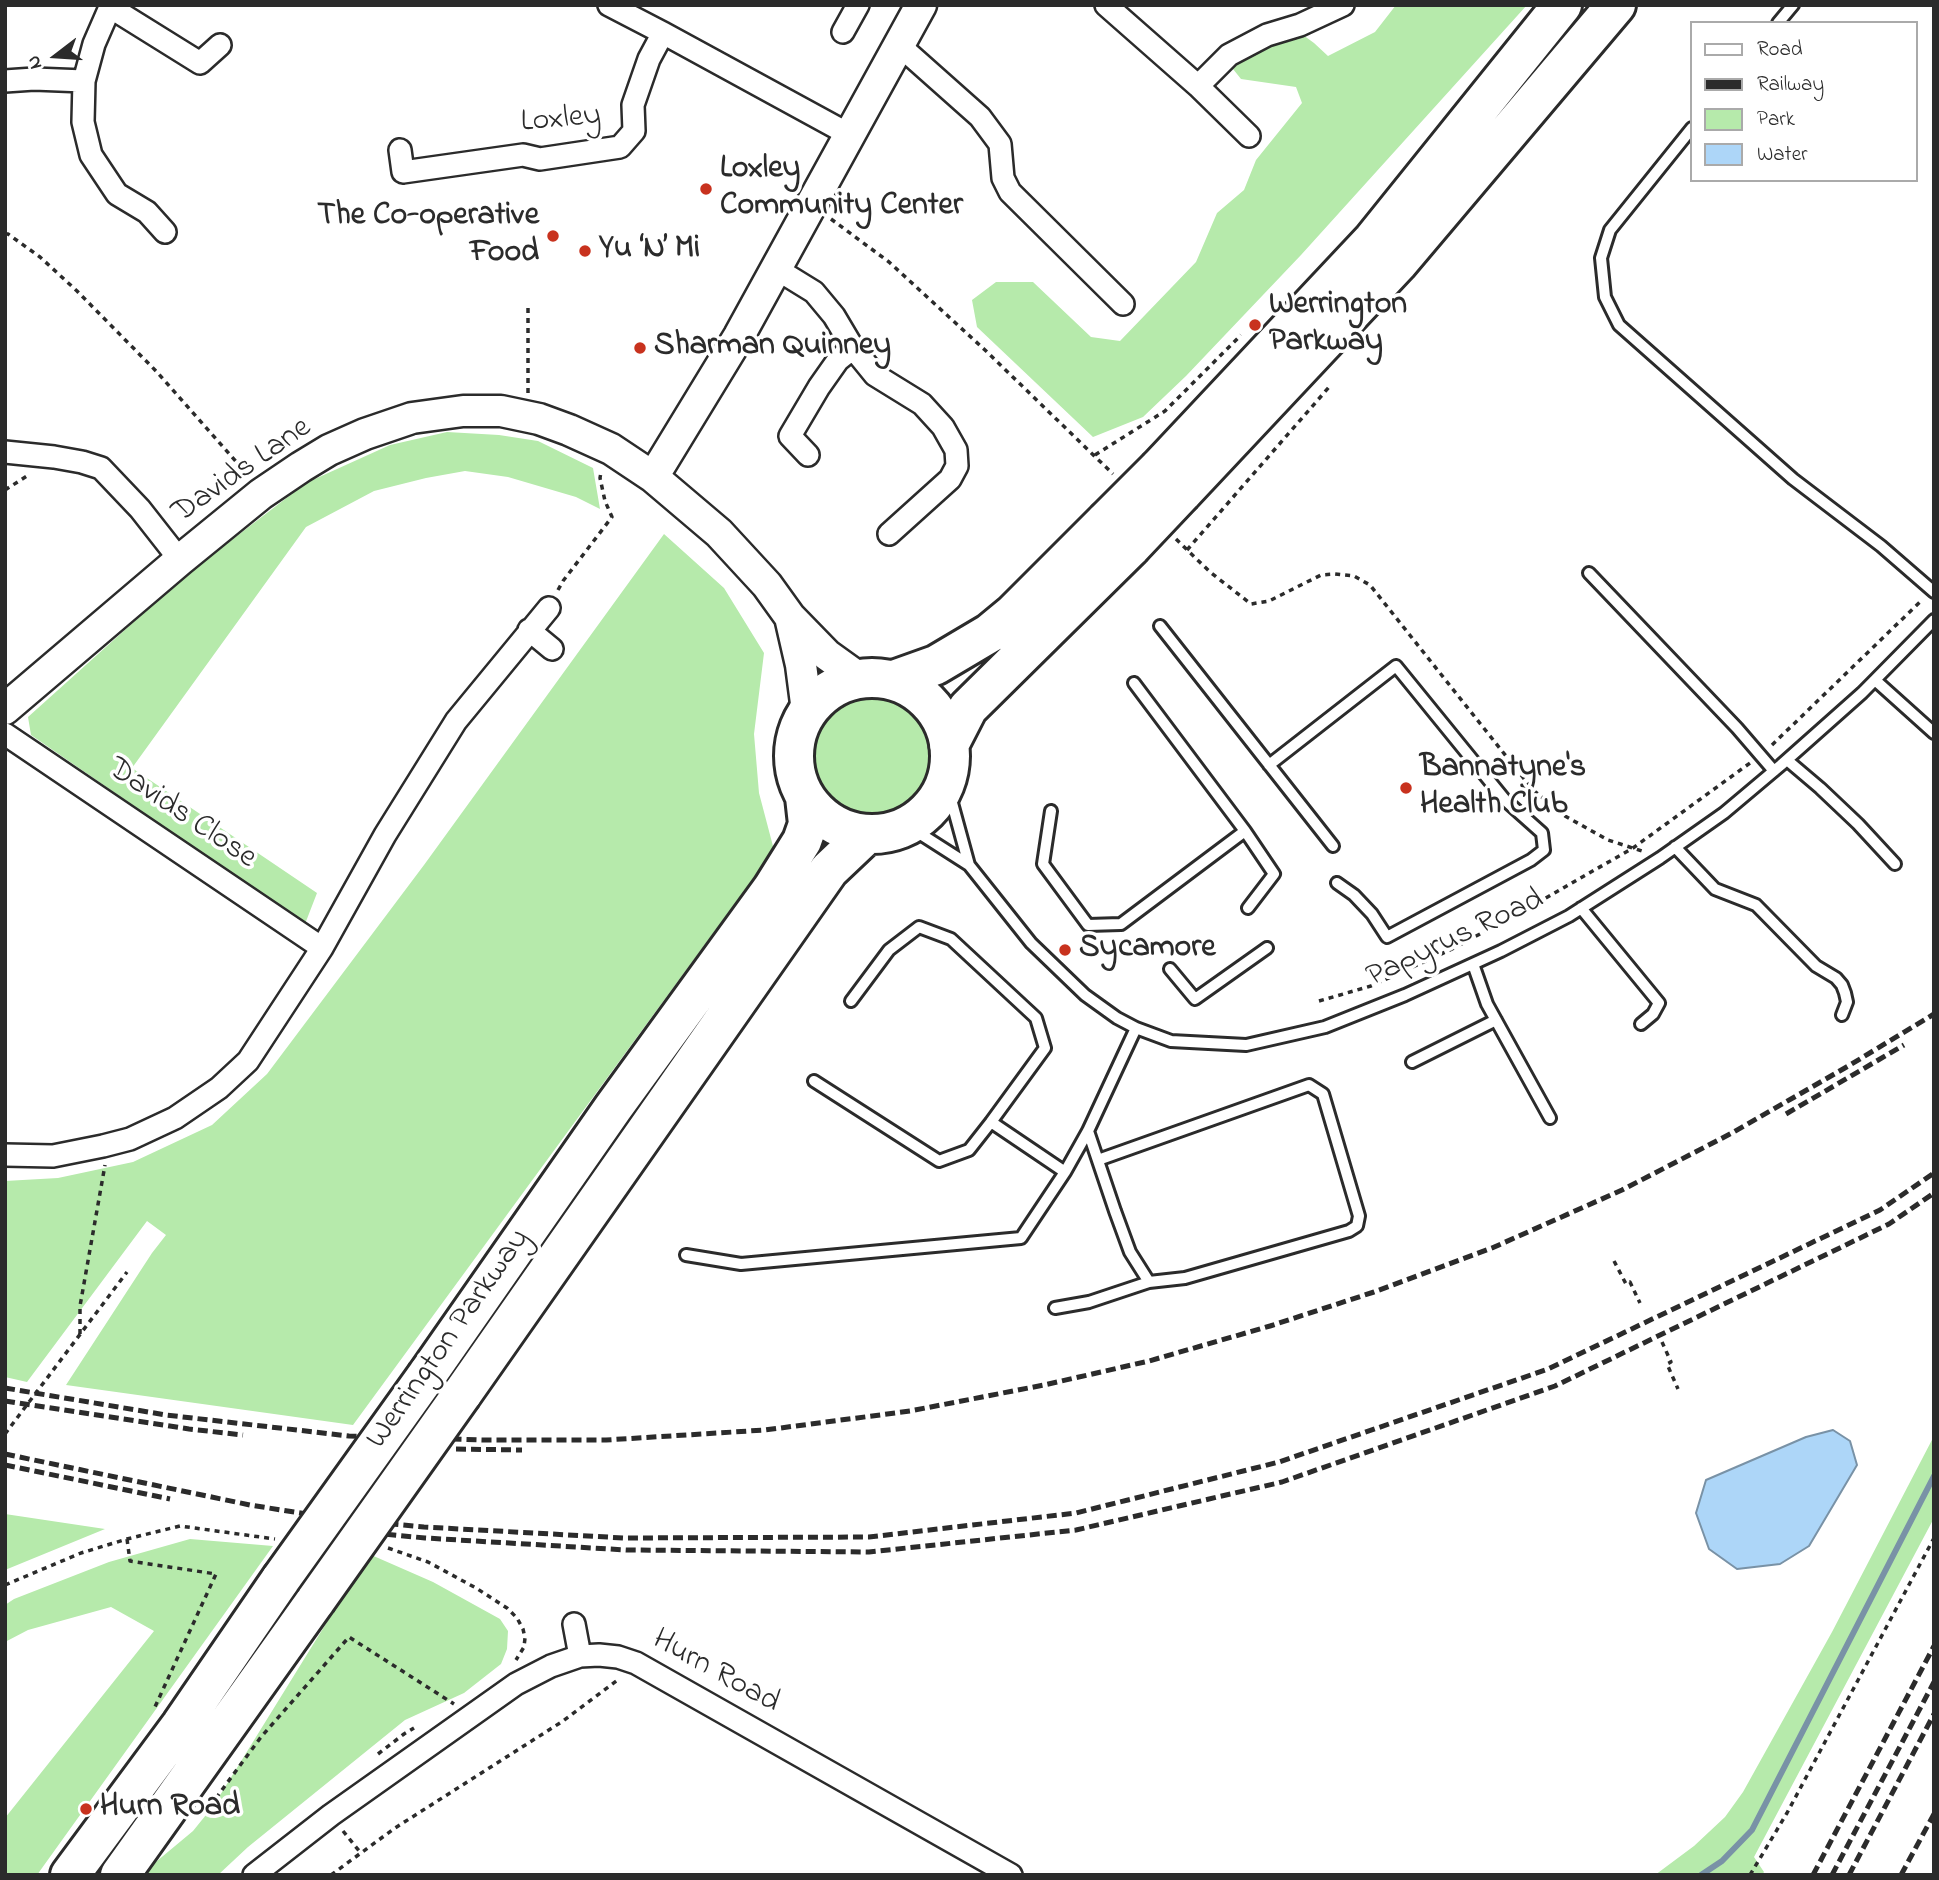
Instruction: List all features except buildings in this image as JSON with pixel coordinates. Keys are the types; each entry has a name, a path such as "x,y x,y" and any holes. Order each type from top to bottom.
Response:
{"highway":[{"path":"1170,480 1373,240 1562,5"},
{"path":"1118,534 989,633 936,665 876,679 839,684 821,695 807,711 797,731 793,754 796,776 805,797 817,812 848,831 867,834 881,834 908,826 925,814 937,799 968,708 1118,534 1170,480 1398,263 1616,5"},
{"path":"876,679 914,690 931,704 943,723 948,763"},
{"name":"Werrington Parkway","path":"70,1875 181,1726 281,1579 613,1108 772,889 802,841 808,824 805,797"},
{"name":"Werrington Parkway","path":"120,1875 462,1394 828,870 867,834"}],"street":[{"path":"609,5 849,135"},
{"path":"843,32 858,5"},
{"path":"653,477 739,336 921,5"},
{"path":"1106,5 1198,86 1249,136"},
{"path":"1198,86 1229,55 1267,35 1300,25 1343,5"},
{"path":"165,232 147,212 117,194 91,155 83,122 84,81 94,44 111,6 200,63 220,45"},
{"name":"Loxley","path":"400,150 403,172 523,155 540,159 620,147 634,131 633,105 636,93 663,33"},
{"path":"899,45 980,117 1000,144 1003,178 1010,192 1123,304"},
{"path":"5,81 84,81"},
{"path":"775,268 814,292 834,316 853,348 874,375 922,404 943,427 956,450 957,466 950,479 889,534"},
{"path":"808,455 790,436 838,360 853,348"},
{"name":"Davids Lane","path":"5,709 261,494 329,450 365,434 412,418 463,411 501,411 539,419 569,429 611,449 653,477 719,533 767,585 790,617 827,655 876,679"},
{"path":"5,452 54,457 101,468 140,509 180,560"},
{"path":"5,1154 53,1156 130,1139 175,1118 219,1088 248,1061 322,948 385,835 456,721 548,608"},
{"name":"Davids Lane","path":"790,617 801,665 807,711"},
{"path":"529,630 552,649"},
{"name":"Davids Close","path":"5,734 322,948"},
{"path":"574,1624 580,1656"},
{"name":"Hurn Road","path":"254,1875 331,1815 528,1676 580,1656 599,1655 636,1663 1011,1875"}],"lane":[{"path":"1780,21 1793,5"},
{"path":"1690,130 1610,230 1601,258 1605,297 1619,325 1793,479 1881,546 1933,591"},
{"path":"1589,573 1737,728 1774,771"},
{"name":"Papyrus Road","path":"908,826 969,865 1031,943 1085,995 1136,1028 1171,1041 1246,1045 1325,1027 1405,995 1473,964 1581,908 1724,813 1787,760 1934,620"},
{"path":"1160,626 1333,846"},
{"path":"1269,765 1396,666 1505,800 1542,833 1544,850 1531,860 1387,937 1372,914 1354,895 1337,883"},
{"path":"1874,680 1934,733"},
{"path":"1134,683 1274,874 1248,908"},
{"path":"1787,760 1858,824 1895,864"},
{"name":"Papyrus Road","path":"948,763 969,865"},
{"path":"1051,811 1043,864 1088,925 1121,924 1245,831"},
{"path":"1675,847 1714,889 1756,905 1816,966 1836,978 1842,985 1847,1002 1842,1015"},
{"path":"1581,908 1659,1003 1653,1014 1642,1024"},
{"path":"814,1081 939,1161 969,1150 1045,1048 1036,1018 951,939 919,927 889,950 851,1001"},
{"path":"1170,970 1195,999 1266,948"},
{"path":"1473,964 1487,1004 1550,1118"},
{"path":"1412,1062 1496,1020"},
{"path":"686,1255 741,1264 1021,1238 1065,1172 1088,1131 1136,1028"},
{"path":"1055,1308 1089,1302 1149,1282 1185,1278 1349,1231 1357,1226 1359,1216 1323,1094 1309,1085 1098,1160"},
{"path":"991,1122 1065,1172"},
{"path":"1088,1131 1130,1252 1149,1282"}],"path":[{"path":"824,214 889,262 1114,474"},
{"path":"5,234 40,257 156,371 248,475 261,494"},
{"path":"528,308 528,393"},
{"path":"1095,455 1165,411 1241,335"},
{"path":"1187,550 1330,386"},
{"path":"548,608 563,581 612,517 600,478 602,465"},
{"path":"1319,1001 1371,986 1450,950 1633,848 1760,756 1933,591"},
{"path":"80,1334 80,1306 106,1170 103,1146"},
{"path":"1614,1261 1626,1284 1630,1282 1640,1303"},
{"path":"5,1434 127,1272"},
{"path":"1662,1342 1671,1362 1667,1364 1678,1389"},
{"path":"5,1585 81,1553 180,1526 281,1540"},
{"path":"1750,1875 1787,1813 1934,1538"},
{"path":"127,1539 130,1561 216,1574 149,1720"},
{"path":"387,1548 428,1562 477,1588 507,1608 523,1629 524,1647"},
{"path":"216,1798 261,1737 349,1637 472,1716"},
{"path":"331,1875 360,1852 563,1721 621,1678 636,1663"},
{"path":"331,1815 360,1852"}],"green space":[{"path":"1396,5 1527,5 1301,255 1186,376 1143,417 1093,437 977,327 972,300 996,282 1033,282 1091,337 1120,341 1196,262 1217,213 1244,190 1256,160 1302,103 1296,87 1241,79 1233,69 1244,53 1303,35 1328,56 1375,32"},
{"path":"447,432 499,435 538,441 593,468 600,509 576,497 508,477 465,471 374,491 306,527 132,768 317,893 305,924 31,735 28,717 186,575 306,483 390,445"},
{"path":"664,534 724,588 764,653 754,734 759,793 774,850 353,1425 66,1385 166,1235 147,1221 27,1382 5,1377 5,1181 58,1178 133,1162 212,1125 267,1074 424,865"},
{"path":"871,695 894,699 914,713 928,733 932,756 928,779 914,799 894,813 871,817 848,813 828,799 814,779 810,756 814,733 828,713 848,699"},
{"path":"1934,1436 1934,1518 1754,1857 1764,1872 1762,1875 1655,1875 1694,1846 1725,1817 1743,1792 1832,1632"},
{"path":"5,1514 105,1529 5,1570"},
{"path":"190,1539 273,1546 37,1875 5,1875 5,1818 154,1631 111,1607 28,1630 5,1642 5,1605 14,1599 109,1562"},
{"path":"369,1554 433,1582 500,1619 508,1631 507,1649 501,1664 464,1693 405,1720 248,1847 218,1875 144,1875 193,1831 214,1805"}],"water":[{"path":"1833,1430 1850,1441 1857,1465 1809,1546 1780,1564 1737,1569 1709,1549 1696,1513 1706,1480 1806,1437"}],"waterway":[{"path":"1701,1875 1722,1861 1752,1830 1934,1476"}],"railway":[{"path":"5,1388 166,1415 349,1436 485,1440 606,1440 765,1430 910,1411 1149,1361 1374,1292 1492,1248 1622,1190 1732,1133 1934,1014"},
{"path":"1786,1114 1904,1045"},
{"path":"5,1454 250,1505 338,1519 424,1527 624,1538 869,1537 1076,1513 1279,1462 1548,1369 1880,1210 1934,1173"},
{"path":"297,1523 425,1538 626,1550 869,1552 1076,1530 1282,1482 1555,1386 1889,1224 1934,1193"},
{"path":"5,1401 243,1435"},
{"path":"456,1449 522,1450"},
{"path":"5,1465 170,1499"},
{"path":"1813,1875 1934,1646"},
{"path":"1832,1875 1934,1682"},
{"path":"1849,1875 1934,1714"},
{"path":"1901,1875 1934,1814"}],"place":[{"name":"Loxley Community Center","path":"706,189"},
{"name":"The Co-operative Food","path":"553,236"},
{"name":"Yu ‘N’ Mi","path":"585,251"},
{"name":"Werrington Parkway","path":"1255,325"},
{"name":"Sharman Quinney","path":"640,348"},
{"name":"Bannatyne's Health Club","path":"1406,788"},
{"name":"Sycamore","path":"1065,950"},
{"name":"Hurn Road","path":"86,1809"}]}
